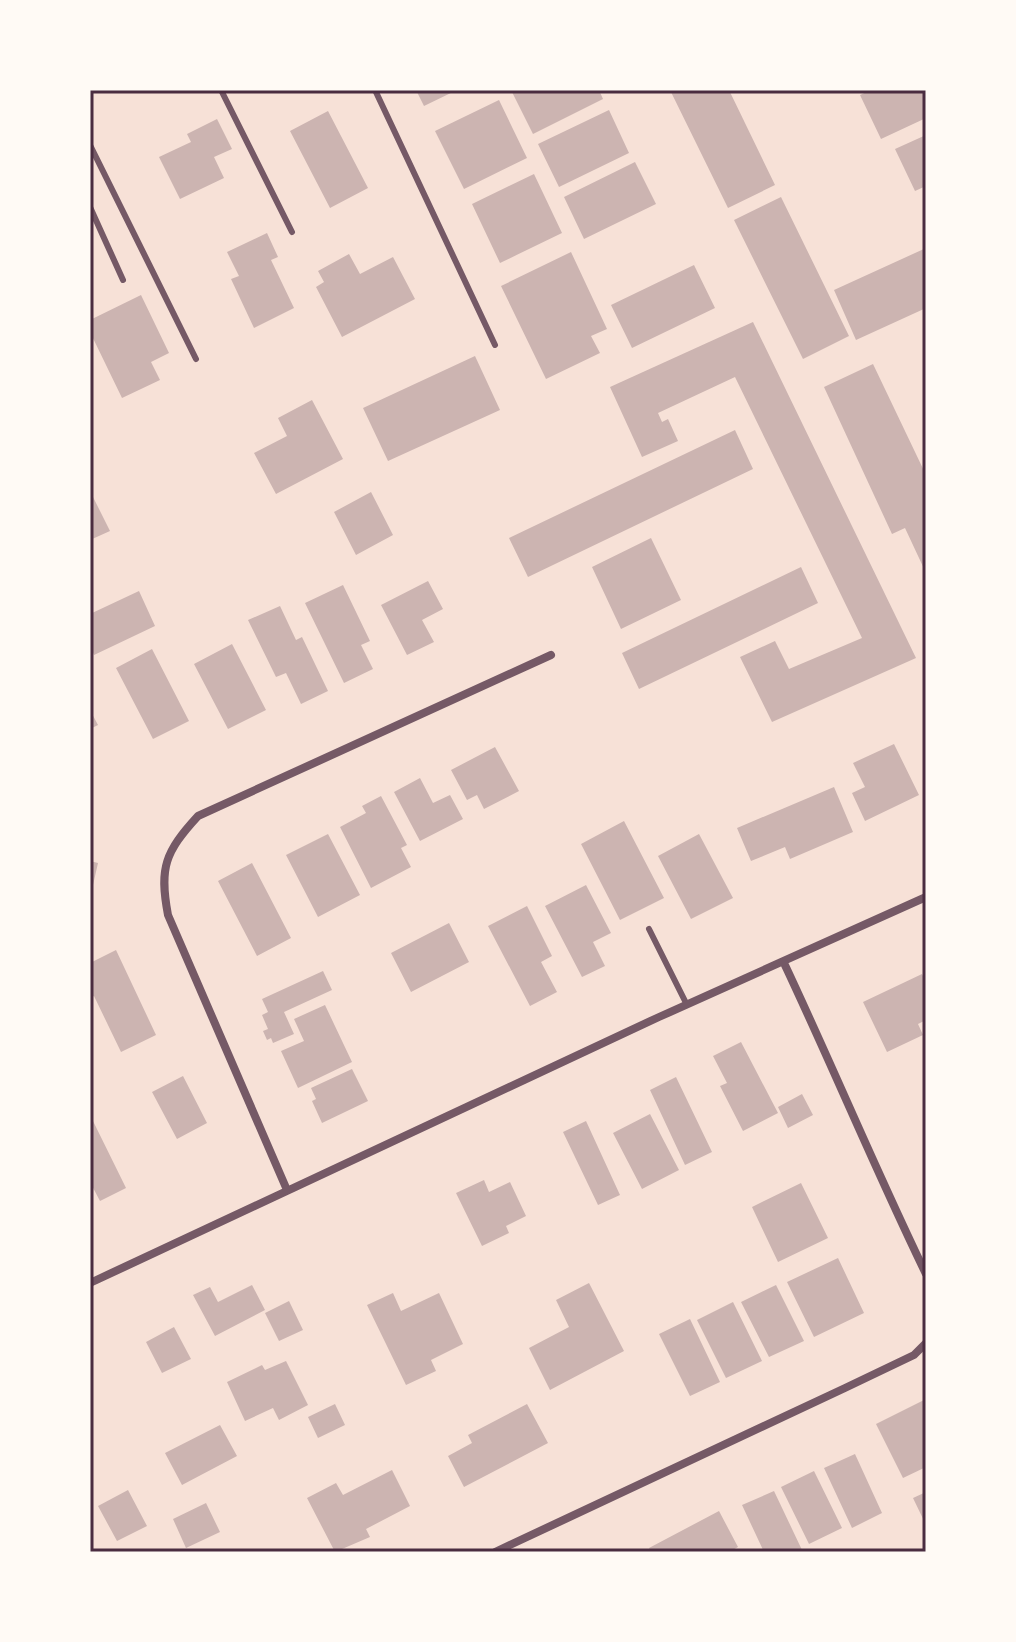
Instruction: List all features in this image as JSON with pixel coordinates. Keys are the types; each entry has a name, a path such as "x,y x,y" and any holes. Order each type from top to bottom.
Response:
{"street":[{"path":"287,1190 168,915 161,879 172,844 198,816 551,655"},
{"path":"90,1283 926,897"},
{"path":"784,963 858,1121 867,1152 926,1274"},
{"path":"495,1552 914,1355 926,1343"}],"lane":[{"path":"221,90 292,232"},
{"path":"375,90 495,345"},
{"path":"90,145 196,359"},
{"path":"90,207 123,280"},
{"path":"649,929 687,1005"}],"building":[{"path":"416,90 457,90 424,106"},
{"path":"599,90 603,99 533,134 512,92"},
{"path":"670,90 729,90 775,185 728,208"},
{"path":"871,90 926,90 926,118 881,139 860,95"},
{"path":"499,100 527,158 464,189 435,131"},
{"path":"609,110 629,153 559,187 538,144"},
{"path":"328,111 368,188 330,208 290,131"},
{"path":"217,119 232,149 214,157 224,178 180,199 159,157 191,142 187,134"},
{"path":"926,135 926,186 915,191 895,149"},
{"path":"635,162 656,204 584,239 564,197"},
{"path":"534,174 562,233 500,263 472,204"},
{"path":"781,197 849,336 803,359 734,220"},
{"path":"267,233 278,257 271,260 294,308 254,328 231,279 239,276 227,252"},
{"path":"926,248 926,308 856,340 834,290"},
{"path":"571,252 607,329 591,336 600,353 546,379 501,286"},
{"path":"349,254 360,274 393,257 415,299 342,337 316,287 324,282 318,271"},
{"path":"694,265 715,308 632,348 611,305"},
{"path":"141,295 169,353 151,362 160,380 122,398 90,332 90,320"},
{"path":"753,322 916,658 772,722 740,657 775,641 789,669 862,638 735,377 658,413 662,422 668,419 678,441 642,457 610,387"},
{"path":"475,356 500,410 388,461 363,408"},
{"path":"873,364 926,475 926,573 905,528 892,534 824,387"},
{"path":"312,400 343,459 276,494 254,453 287,436 278,418"},
{"path":"735,430 753,469 528,577 509,538"},
{"path":"90,491 110,531 90,540"},
{"path":"371,492 393,535 356,555 334,512"},
{"path":"651,538 681,600 621,629 592,567"},
{"path":"801,567 818,603 639,689 622,653"},
{"path":"428,581 443,609 422,620 434,642 407,655 381,605"},
{"path":"343,585 370,641 361,645 373,669 344,683 305,603"},
{"path":"139,591 155,626 94,655 90,646 90,614"},
{"path":"280,606 296,640 302,637 328,691 301,704 286,673 276,677 248,620"},
{"path":"232,644 266,710 228,729 194,664"},
{"path":"152,649 189,721 153,739 116,668"},
{"path":"90,710 98,725 90,729"},
{"path":"894,744 919,795 865,821 852,793 865,787 853,763"},
{"path":"495,747 519,791 484,809 477,795 467,800 451,770"},
{"path":"420,778 433,803 450,795 463,819 420,841 394,792"},
{"path":"834,787 853,832 790,859 785,847 751,861 737,828"},
{"path":"381,796 407,845 401,848 411,867 371,888 340,827 366,813 362,806"},
{"path":"624,821 664,898 620,920 581,844"},
{"path":"328,834 360,895 318,917 286,855"},
{"path":"699,834 733,898 691,919 658,856"},
{"path":"90,861 98,863 93,885 90,885"},
{"path":"252,863 291,938 257,956 218,881"},
{"path":"586,885 611,933 593,942 605,966 582,977 545,906"},
{"path":"527,906 552,956 541,962 557,992 530,1006 488,926"},
{"path":"449,923 469,962 411,992 391,953"},
{"path":"116,950 156,1035 121,1052 94,996 90,998 90,963"},
{"path":"323,971 332,990 284,1012 294,1034 273,1043 271,1038 267,1040 263,1031 268,1029 262,1015 268,1012 262,999"},
{"path":"922,974 926,982 926,1020 918,1024 923,1035 887,1052 863,1002"},
{"path":"325,1005 352,1062 298,1088 281,1051 304,1041 294,1019"},
{"path":"741,1042 778,1113 743,1131 720,1086 727,1083 713,1056"},
{"path":"352,1069 368,1101 322,1123 312,1101 316,1099 311,1088"},
{"path":"183,1076 207,1123 177,1139 152,1092"},
{"path":"676,1077 712,1152 685,1165 650,1090"},
{"path":"802,1094 813,1115 788,1128 778,1107"},
{"path":"650,1114 679,1170 642,1189 613,1133"},
{"path":"93,1121 126,1188 100,1201 90,1182 90,1123"},
{"path":"586,1121 620,1195 598,1205 563,1132"},
{"path":"484,1180 489,1192 510,1182 526,1216 506,1226 509,1233 482,1246 456,1193"},
{"path":"801,1183 828,1238 778,1262 752,1207"},
{"path":"838,1258 864,1313 814,1337 787,1282"},
{"path":"589,1283 624,1351 550,1390 529,1348 569,1327 556,1300"},
{"path":"252,1285 265,1310 215,1336 193,1295 210,1287 218,1302"},
{"path":"776,1285 804,1341 769,1357 741,1302"},
{"path":"393,1293 401,1311 439,1293 463,1344 431,1360 436,1371 406,1385 367,1305"},
{"path":"289,1301 303,1330 279,1341 265,1313"},
{"path":"733,1302 762,1361 726,1378 697,1320"},
{"path":"690,1319 720,1382 690,1396 659,1334"},
{"path":"174,1327 191,1359 162,1373 146,1342"},
{"path":"286,1361 308,1405 279,1420 273,1408 245,1421 227,1382 262,1365 265,1370"},
{"path":"926,1399 926,1467 903,1478 876,1424"},
{"path":"335,1404 345,1425 318,1438 308,1417"},
{"path":"527,1404 548,1443 464,1487 448,1456 472,1443 468,1435"},
{"path":"220,1425 237,1456 182,1485 165,1453"},
{"path":"855,1454 882,1513 852,1528 824,1468"},
{"path":"392,1470 410,1506 366,1529 370,1537 335,1552 307,1498 336,1483 343,1495"},
{"path":"814,1471 842,1528 809,1544 781,1487"},
{"path":"128,1490 147,1526 117,1541 98,1506"},
{"path":"774,1491 802,1550 798,1552 764,1552 742,1505"},
{"path":"926,1492 926,1525 913,1498"},
{"path":"206,1503 220,1532 186,1548 173,1519"},
{"path":"719,1511 738,1547 729,1552 651,1552 649,1548"}]}
